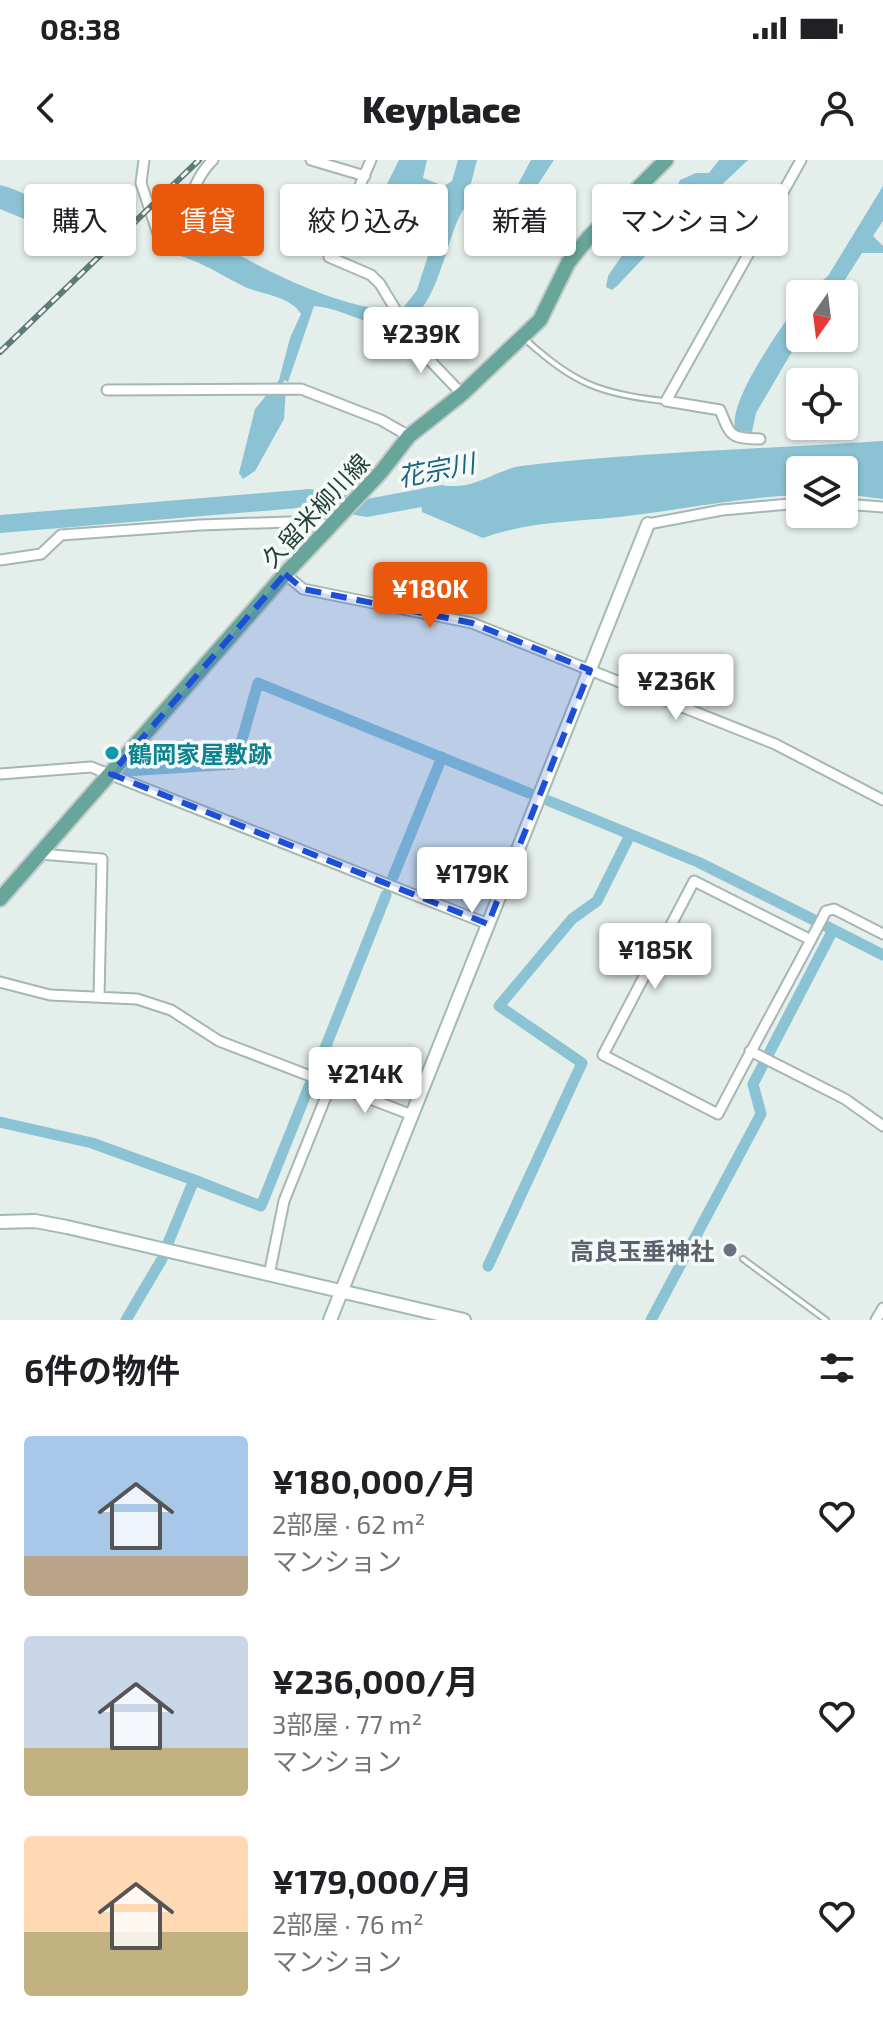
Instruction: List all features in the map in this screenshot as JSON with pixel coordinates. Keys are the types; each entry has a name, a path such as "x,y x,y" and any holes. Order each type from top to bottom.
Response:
{"main road":[{"name":"久留米柳川線","path":"0,899 285,574 381,472 409,436 462,394 540,320 568,263 588,238 666,160"}],"street":[{"path":"144,160 141,183 159,237 169,233 181,216 196,180 213,160"},
{"path":"311,160 365,176"},
{"path":"371,160 329,257 371,275 391,300 420,350 462,394"},
{"path":"760,439 736,438 730,434 720,410 666,401 801,160"},
{"path":"107,390 301,389 381,420 409,436"},
{"path":"330,1320 648,524 722,510 786,504"},
{"path":"858,505 883,507"},
{"path":"0,560 41,554 61,535 200,525 336,520"},
{"path":"285,574 303,589 472,623 775,744 883,800"},
{"path":"0,774 91,767 488,924"},
{"path":"40,854 102,859 99,997"},
{"path":"811,940 694,881 603,1055 718,1114 750,1051 811,940 826,911 834,909 883,934"},
{"path":"0,982 50,995 137,999 171,1010 219,1041 412,1115"},
{"path":"750,1051 845,1099 883,1126"},
{"path":"269,1275 284,1201 331,1084"},
{"path":"0,1222 35,1221 67,1227 464,1320"},
{"path":"876,1320 883,1308"}],"lane":[{"path":"523,338 560,371 596,388 622,396 666,401"},
{"path":"743,1259 826,1320"}],"highlighted area":[{"path":"285,574 303,589 472,623 590,670 488,924 111,774"}],"water":[{"path":"399,160 427,160 423,178 439,184 387,184"},
{"path":"458,160 477,160 471,184 464,184 464,210 448,247 447,184 452,181"},
{"path":"531,160 554,160 538,184 518,184"},
{"path":"719,160 748,160 723,184 678,184 680,180 696,173 709,173"},
{"path":"0,185 24,194 24,219 0,209"},
{"path":"883,186 883,221 873,236 883,246 883,253 862,253 845,280 823,280"},
{"path":"180,256 242,256 315,291 363,306 403,308 417,290 428,256 445,256 429,296 420,311 407,321 392,326 383,325 314,306 288,382 284,380 282,387 286,389 284,419 255,471 243,479 239,473 255,409 279,380 290,338 301,314 290,303 245,287"},
{"path":"622,256 645,256 612,290 606,287 608,276"},
{"path":"786,321 786,352 792,352 756,413 752,432 736,431 739,403 769,346"},
{"path":"883,441 883,499 858,496 858,456 786,456 786,496 539,525 483,538 422,512 420,489 464,485 521,466 656,454"}],"waterway":[{"name":"花宗川","path":"0,524 310,498 367,508 442,494"},
{"path":"126,771 235,764 258,683 529,793"},
{"path":"393,877 442,757"},
{"path":"549,801 698,862 814,920"},
{"path":"488,1266 582,1063 499,1006 572,919 597,901 630,835"},
{"path":"318,1066 386,895"},
{"path":"822,924 883,955"},
{"path":"651,1320 761,1114 753,1084 833,930"},
{"path":"168,1243 194,1180 261,1206 310,1084"},
{"path":"0,1122 92,1143 194,1180"},
{"path":"126,1320 162,1259"}],"railway":[{"path":"0,352 199,160"}],"place":[{"name":"鶴岡家屋敷跡","path":"112,753"},
{"name":"高良玉垂神社","path":"730,1250"}]}
